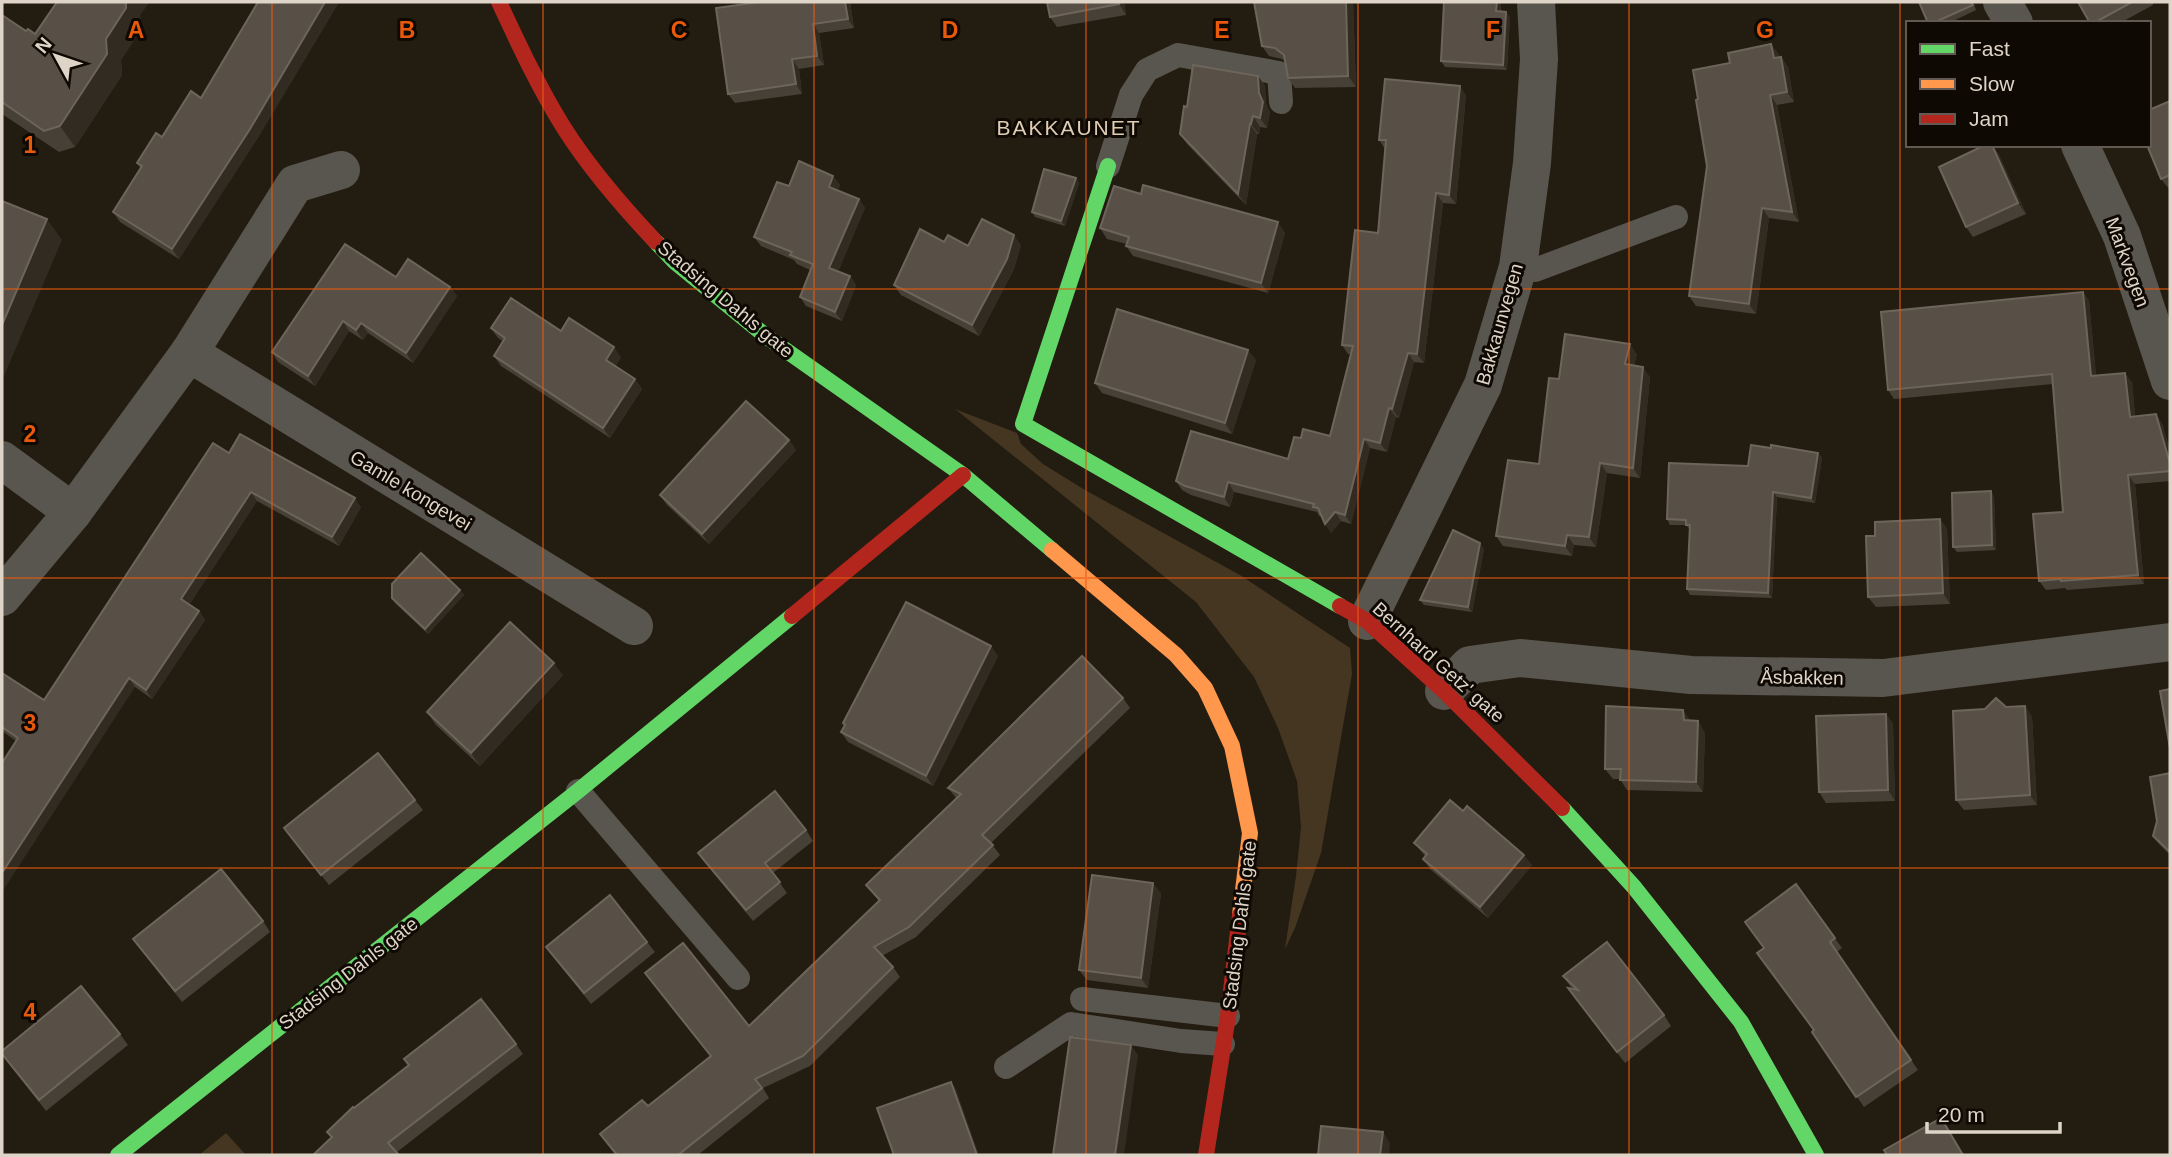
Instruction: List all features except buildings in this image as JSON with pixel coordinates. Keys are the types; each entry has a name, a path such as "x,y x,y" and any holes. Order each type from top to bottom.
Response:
{"street":[{"name":"Stadsing Dahls gate","path":"499,2 527,62 564,128 615,198 675,262 767,337 963,475 1146,628 1176,655 1205,688 1232,746 1250,833 1228,1016 1206,1155"},
{"name":"Bakkaunvegen","path":"1367,621 1483,385 1518,267 1532,163 1539,59 1536,2"},
{"path":"2002,2 2013,21"},
{"name":"Markvegen","path":"2081,147 2122,236 2170,381"},
{"name":"Bernhard Getz' gate","path":"1108,166 1023,424 1367,621 1444,691 1544,789 1634,887 1741,1022 1816,1155"},
{"path":"2,597 73,512 190,353 295,184 341,170"},
{"name":"Gamle kongevei","path":"190,353 634,626"},
{"path":"2,460 73,512"},
{"name":"Stadsing Dahls gate","path":"118,1155 578,791 963,475"},
{"name":"Åsbakken","path":"1444,691 1470,665 1520,658 1691,675 1883,678 2170,642"}],"lane":[{"path":"1108,166 1131,95 1147,71 1178,55 1279,73 1281,103"},
{"path":"1518,267 1535,270 1676,217"},
{"path":"578,791 738,978"},
{"path":"1082,999 1228,1016"},
{"path":"1006,1067 1071,1024 1181,1041 1223,1044"}],"shaded area":[{"path":"955,409 1017,433 1021,444 1043,464 1240,575 1350,648 1352,674 1321,853 1285,949 1301,827 1297,781 1278,728 1254,677 1196,602"},
{"path":"226,1133 246,1155 199,1155"}],"traffic: fast":[{"path":"1108,166 1023,424 1340,606"},
{"path":"656,242 675,262 767,337 963,475 1052,550"},
{"path":"118,1155 578,791 792,616"},
{"path":"1562,808 1634,887 1741,1022 1816,1155"}],"traffic: slow":[{"path":"1052,550 1176,655 1205,688 1232,746 1250,833 1240,915"}],"traffic: jam":[{"path":"499,2 564,128 607,187 656,242"},
{"path":"792,616 963,475"},
{"path":"1340,606 1367,621 1444,691 1562,808"},
{"path":"1206,1155 1228,1016 1240,915"}],"district":[{"name":"BAKKAUNET","path":"1069,128"}]}
